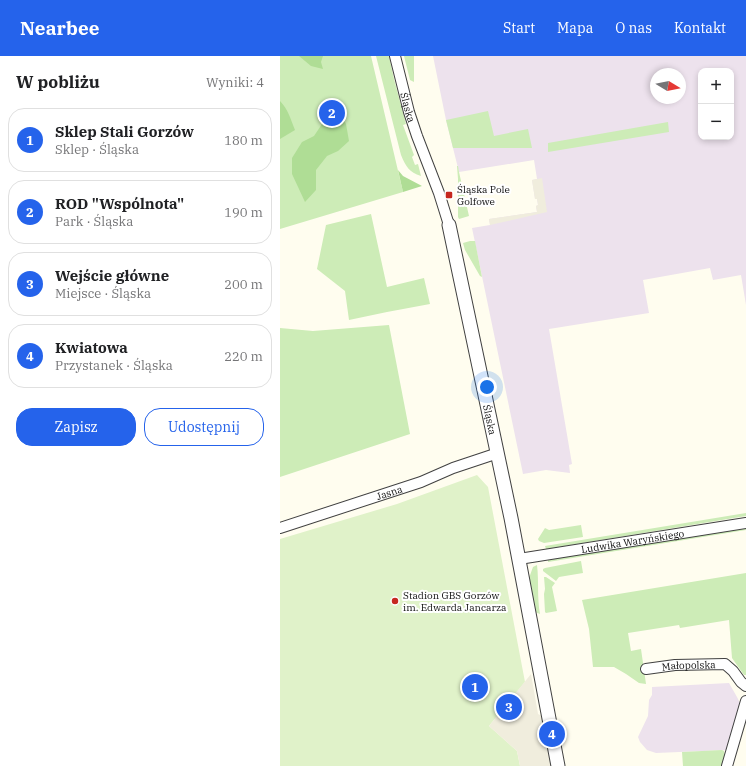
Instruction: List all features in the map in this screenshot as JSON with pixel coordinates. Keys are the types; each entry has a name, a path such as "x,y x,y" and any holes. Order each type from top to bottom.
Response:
{"street":[{"name":"Śląska","path":"395,56 409,112 439,193 449,225 498,453 558,766"},
{"name":"Jasna","path":"280,528 421,482 453,468 498,453"},
{"name":"Ludwika Waryńskiego","path":"519,559 746,523"},
{"name":"Małopolska","path":"646,669 675,664 725,664 746,686"},
{"path":"727,766 746,701"}],"shaded area":[{"path":"433,56 746,56 746,305 741,275 713,280 710,268 643,280 649,313 549,329 572,464 569,465 570,473 546,470 523,474 472,228 490,225 489,219 537,212 536,206 538,205 537,199 535,199 532,180 537,179 534,160 459,172 446,120"},
{"path":"542,178 547,212 490,225 489,219 537,212 536,206 538,205 537,199 535,199 532,180"},
{"path":"531,674 538,714 542,716 552,766 520,766 517,751 489,726"},
{"path":"729,683 740,703 727,750 656,753 647,750 640,742 638,737 648,716 652,687"}],"green space":[{"path":"280,56 371,56 403,192 280,229"},
{"path":"299,56 323,56 321,62 323,69 311,66"},
{"path":"376,56 389,56 406,124 403,125 414,155 412,157 415,165 418,164 421,176 408,168 401,155"},
{"path":"404,56 414,56 414,82 410,80"},
{"path":"280,101 287,111 295,130 280,139"},
{"path":"488,111 494,136 528,129 532,148 453,148 446,120"},
{"path":"332,113 342,117 346,124 349,141 338,151 327,156 316,170 316,190 305,202 292,174 292,158 302,142 314,136"},
{"path":"668,122 669,132 548,152 548,143"},
{"path":"457,166 469,216 459,219 458,217"},
{"path":"398,170 403,176 422,186 403,192"},
{"path":"371,214 387,287 424,278 430,304 349,320 345,291 317,269 326,225"},
{"path":"475,241 482,277 465,250 463,243"},
{"path":"389,325 410,434 280,477 280,328 313,331"},
{"name":"Stadion GBS Gorzów im. Edwarda Jancarza","path":"477,475 488,487 525,682 489,726 517,751 520,766 280,766 280,539 397,504"},
{"path":"746,513 746,516 546,549 545,546"},
{"path":"581,525 583,537 544,543 538,539 545,528 549,530"},
{"path":"746,527 746,530 548,562 548,560"},
{"path":"581,561 583,573 559,577 556,581 543,571 545,568"},
{"path":"537,565 540,614 535,612 529,578 533,567"},
{"path":"746,573 746,675 744,675 732,658 729,620 680,628 679,625 628,633 631,651 641,649 646,684 639,683 614,667 593,667 589,629 582,600"},
{"path":"544,577 555,583 552,587 557,611 545,612"},
{"path":"724,751 725,755 722,766 683,766 682,752"}],"place":[{"name":"ROD \"Wspólnota\"","path":"332,113"},
{"name":"Śląska Pole Golfowe","path":"449,195"},
{"name":"Stadion GBS Gorzów im. Edwarda Jancarza","path":"395,601"},
{"name":"Sklep Stali Gorzów","path":"475,687"},
{"name":"Wejście główne","path":"509,707"},
{"name":"Kwiatowa","path":"552,734"}]}
